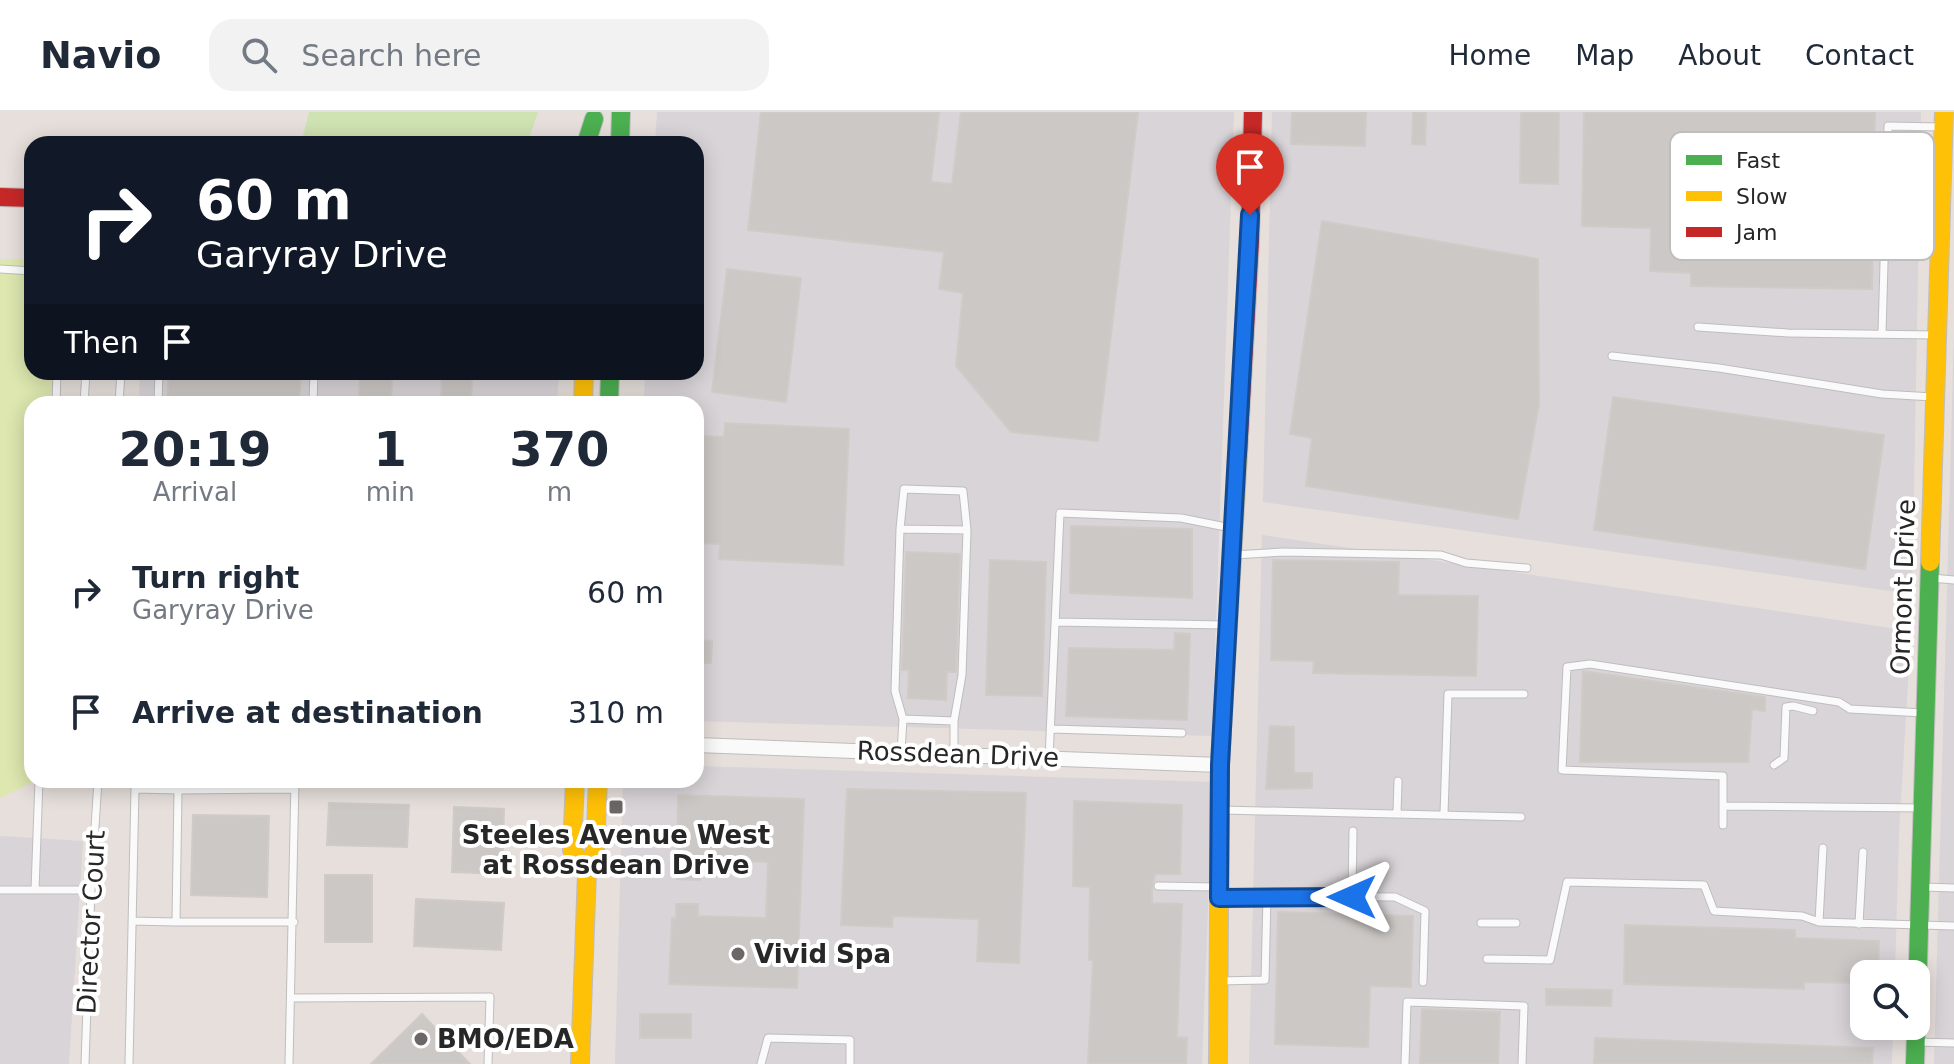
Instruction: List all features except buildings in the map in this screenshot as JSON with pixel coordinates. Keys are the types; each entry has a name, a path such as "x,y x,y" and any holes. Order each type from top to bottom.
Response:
{"main road":[{"path":"620,136 621,112"},
{"path":"1218,1064 1220,765 1250,241 1253,112"},
{"path":"589,136 595,116"},
{"path":"594,136 595,116"},
{"name":"Ormont Drive","path":"1915,1064 1943,120"},
{"path":"0,197 24,198"},
{"path":"575,788 572,850 587,872"},
{"path":"580,1064 587,872 595,850 598,788"}],"street":[{"name":"Rossdean Drive","path":"704,745 1220,765"}],"lane":[{"path":"1888,132 1888,126 1943,120"},
{"path":"1934,212 1941,212"},
{"path":"1882,333 1884,260"},
{"path":"0,269 24,270"},
{"path":"1698,327 1788,333 1937,335"},
{"path":"1612,356 1719,368 1882,394 1935,397"},
{"path":"901,752 903,719 895,691 904,489 963,491 967,530 962,675 954,721 954,754"},
{"path":"1049,758 1060,513 1181,518 1233,528"},
{"path":"900,529 967,530"},
{"path":"1231,555 1284,552 1441,555 1466,563 1527,568"},
{"path":"1930,577 1954,580"},
{"path":"1055,622 1228,625"},
{"path":"1723,825 1723,776 1562,770 1567,667 1590,664 1839,702 1850,709 1925,714"},
{"path":"1444,814 1448,694 1524,694"},
{"path":"1774,765 1784,758 1786,707 1813,711"},
{"path":"903,719 954,721"},
{"path":"1051,729 1182,733"},
{"path":"1397,813 1398,781"},
{"path":"35,890 39,788"},
{"name":"Director Court","path":"85,1064 97,788"},
{"path":"129,1064 135,789 217,788"},
{"path":"289,1064 295,788"},
{"path":"176,922 178,790"},
{"path":"1723,806 1923,808"},
{"path":"1220,810 1521,817"},
{"path":"1352,897 1353,831"},
{"path":"1819,922 1823,848"},
{"path":"1859,924 1863,852"},
{"path":"1487,959 1550,960 1567,882 1704,885 1714,911 1802,916 1819,922 1954,926"},
{"path":"1158,886 1267,896 1395,897 1425,911 1423,982"},
{"path":"1920,887 1954,888"},
{"path":"0,890 91,890"},
{"path":"1219,981 1265,980 1267,896"},
{"path":"132,921 294,922"},
{"path":"1481,923 1516,923"},
{"path":"291,998 490,997 488,1064"},
{"path":"1405,1064 1407,1002 1524,1006 1522,1064"},
{"path":"761,1064 768,1038 850,1040 850,1064"},
{"path":"1916,1042 1954,1043"}],"shaded area":[{"path":"657,112 1234,112 1212,736 704,721 704,396 644,396 645,380 704,380 704,136 656,136"},
{"path":"1272,112 1921,112 1921,132 1670,132 1670,260 1918,260 1912,594 1263,502"},
{"path":"1954,333 1954,1064 1934,1064"},
{"path":"140,380 558,380 558,396 139,396"},
{"path":"1262,535 1911,631 1895,960 1850,960 1850,1040 1893,1040 1892,1064 1249,1064"},
{"path":"704,766 1213,782 1202,1064 615,1064 623,788 704,788"},
{"path":"0,836 83,841 69,1064 0,1064"}],"green space":[{"path":"309,112 538,112 530,136 303,136"},
{"path":"0,259 24,259 24,380 59,380 57,396 24,396 24,786 0,798"}],"traffic: fast":[{"path":"620,136 621,112"},
{"path":"589,136 594,119"},
{"path":"609,396 610,380"},
{"path":"1915,1064 1930,562"}],"traffic: slow":[{"path":"1930,562 1944,112"},
{"path":"583,396 584,380"},
{"path":"1218,1064 1220,765 1238,454"},
{"path":"575,788 572,850 587,872"},
{"path":"580,1064 587,872 595,850 598,788"}],"traffic: jam":[{"path":"1238,454 1250,241 1253,112"},
{"path":"0,197 24,198"}],"place":[{"name":"Steeles Avenue West at Rossdean Drive","path":"616,807"},
{"name":"Vivid Spa","path":"738,954"},
{"name":"BMO/EDA","path":"421,1039"}],"route":[{"path":"1250,215 1220,765 1219,898 1352,897"}]}
